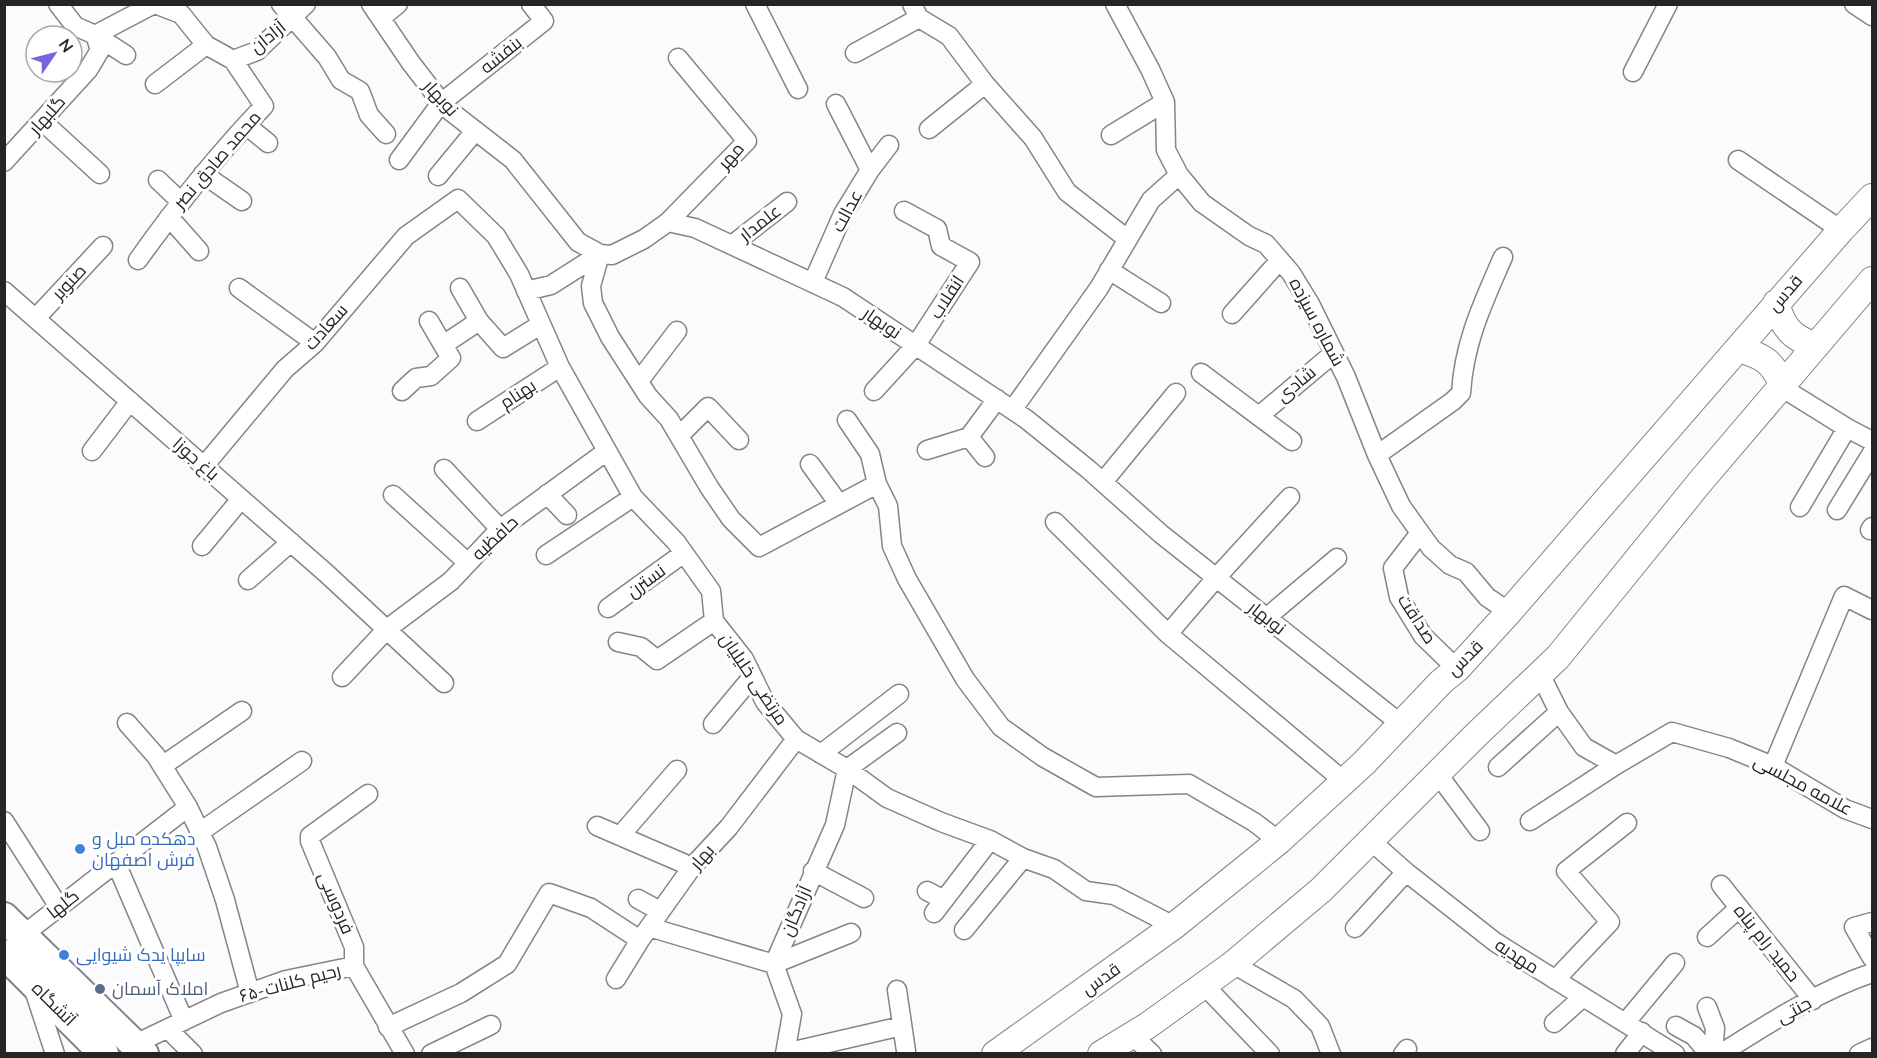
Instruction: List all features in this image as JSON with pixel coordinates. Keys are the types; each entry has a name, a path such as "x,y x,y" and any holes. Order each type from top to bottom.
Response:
{"main road":[{"name":"قدس","path":"995,1053 1174,926 1279,841 1345,782 1441,682 1457,669 1509,612 1776,303 1872,197"},
{"path":"1101,1053 1132,1035 1233,964 1320,890 1558,657 1700,482 1816,346 1867,295"},
{"path":"1776,303 1785,326 1800,340 1816,346"},
{"path":"1738,349 1757,354 1767,360 1777,372 1782,386"},
{"name":"آتشگاه","path":"9,944 32,982 104,1053"},
{"name":"آتشگاه","path":"9,944 140,1048"}],"street":[{"path":"58,4 75,26 95,35 126,55"},
{"name":"آزادان","path":"95,35 131,10 155,4 181,14 206,45 233,60 257,51 286,11 306,4"},
{"path":"376,11 398,4"},
{"name":"بنفشه","path":"441,102 544,21 531,4"},
{"path":"755,4 798,88"},
{"name":"شماره سیزده","path":"1115,4 1165,102 1166,150 1179,175 1202,203 1249,236 1266,244 1291,273 1310,304 1346,377 1377,455 1401,506 1431,548 1450,565 1466,572 1486,597 1509,612"},
{"path":"1633,72 1668,4"},
{"path":"1854,4 1872,16"},
{"path":"286,11 327,57 341,80 360,91 369,115 386,134"},
{"name":"نوبهار","path":"376,11 441,102 513,160 578,242 600,254"},
{"path":"855,53 916,11 949,36 986,84 1034,138 1066,192 1126,238"},
{"name":"گلبهار","path":"4,162 88,70 100,50 95,35"},
{"path":"155,84 206,45"},
{"name":"مهر","path":"668,222 747,141 678,58"},
{"name":"محمد صادق نصر","path":"138,260 180,201 264,106 233,60"},
{"path":"929,129 986,84"},
{"path":"399,160 441,102"},
{"path":"1111,135 1165,102"},
{"path":"836,104 870,170"},
{"path":"42,121 100,174"},
{"path":"246,125 268,142"},
{"path":"438,176 475,131"},
{"name":"عدالت","path":"813,282 843,214 870,170 890,145"},
{"path":"1738,160 1841,230"},
{"path":"203,174 242,201"},
{"path":"1013,409 1099,288 1126,238 1151,200 1179,175"},
{"path":"158,180 180,201"},
{"name":"مرتضی خلیلیان","path":"458,199 496,236 519,274 560,367 633,497 684,553 711,591 714,621 744,659 765,702 796,739 847,769 887,798 941,822 990,840 1023,858 1053,869 1086,891 1114,895 1174,926"},
{"name":"سعادت","path":"204,466 285,369 315,343 406,236 458,199"},
{"name":"علمدار","path":"732,245 787,202"},
{"name":"انقلاب","path":"904,211 937,230 941,246 970,262 916,345"},
{"path":"169,217 199,251"},
{"path":"526,291 551,285 600,254 612,255 644,239 668,222"},
{"name":"نوبهار","path":"668,222 695,228 843,297 1013,409 1103,482 1161,534 1401,724"},
{"name":"صنوبر","path":"36,318 103,246"},
{"path":"600,254 591,286 593,303 610,337 648,396 669,419 709,488 731,519 759,547 877,484"},
{"path":"1377,455 1461,393 1462,367 1473,326 1503,257"},
{"path":"1232,314 1280,260"},
{"path":"1109,270 1161,303"},
{"path":"239,288 315,343"},
{"path":"460,288 479,321 502,348 540,325"},
{"name":"باغ جوزا","path":"4,291 291,542 444,683"},
{"path":"402,391 416,378 431,376 451,358 429,321"},
{"path":"443,345 479,321"},
{"path":"639,381 677,331"},
{"path":"874,391 916,345"},
{"name":"شادی","path":"1258,416 1334,353"},
{"name":"بهنام","path":"477,421 560,367"},
{"path":"1201,373 1292,441"},
{"path":"1782,386 1846,428 1872,441"},
{"path":"1103,482 1176,393"},
{"path":"927,450 969,437 997,399"},
{"path":"92,451 130,401"},
{"path":"679,436 708,407 739,440"},
{"path":"847,420 870,454 877,484 888,506 892,546 908,579 965,679 1001,727 1043,757 1096,787 1190,784 1254,822 1279,841"},
{"path":"1800,507 1846,428"},
{"path":"969,437 985,458"},
{"name":"حافظیه","path":"342,677 387,629 451,581 500,529 606,451"},
{"path":"1838,510 1872,453"},
{"path":"810,464 839,504"},
{"path":"444,469 500,529"},
{"path":"547,494 567,515"},
{"path":"393,495 468,563"},
{"path":"546,555 633,497"},
{"path":"1168,634 1290,497"},
{"path":"202,546 241,499"},
{"path":"1055,522 1168,634 1345,782"},
{"name":"صداقت","path":"1420,532 1393,568 1399,597 1423,636 1457,669"},
{"path":"248,580 291,542"},
{"name":"نسترن","path":"608,608 684,553"},
{"path":"1266,618 1337,558"},
{"path":"1773,766 1844,596 1872,610"},
{"path":"618,642 641,647 657,660 714,621"},
{"path":"1540,674 1559,712 1584,747 1616,765"},
{"path":"713,724 752,676"},
{"path":"821,754 899,694"},
{"path":"162,766 242,711"},
{"path":"1498,767 1559,712"},
{"path":"127,723 156,756 188,807 200,832 225,900 250,993"},
{"name":"علامه مجلسی","path":"1530,821 1672,732 1729,748 1773,766 1845,809 1872,819"},
{"path":"847,769 897,733"},
{"name":"بهار","path":"616,979 692,867 729,827 796,739"},
{"path":"200,832 302,761"},
{"name":"آزادگان","path":"774,964 835,825 847,769"},
{"path":"620,836 677,770"},
{"path":"1437,773 1480,831"},
{"name":"فردوسی","path":"354,966 354,947 310,841 310,836 368,794"},
{"name":"گلها","path":"9,944 188,807"},
{"path":"4,821 59,907"},
{"path":"1555,980 1610,922 1566,871 1627,823"},
{"path":"597,826 692,867"},
{"path":"927,891 939,907 990,840"},
{"name":"مهدیه","path":"1371,842 1495,942 1675,1053"},
{"path":"964,930 1023,858"},
{"path":"116,863 176,1025 193,1053"},
{"path":"813,871 864,898"},
{"path":"1355,928 1406,872"},
{"name":"حمید رام پناه","path":"1720,885 1813,1000"},
{"path":"388,1027 461,993 507,964 549,893 591,908 645,934 774,964 851,933"},
{"path":"638,899 660,911"},
{"path":"1707,937 1739,908"},
{"path":"1872,922 1854,927 1872,958"},
{"path":"1626,1022 1675,963"},
{"path":"774,964 792,1014 785,1053 902,1026"},
{"path":"1233,964 1294,999 1320,1026 1331,1053"},
{"name":"۶۵-رحیم کلنات","path":"140,1048 176,1025 220,1003 286,980 354,966 405,1053"},
{"name":"جنتی","path":"1720,1053 1765,1025 1813,1000 1850,981 1872,974"},
{"path":"32,982 55,1053"},
{"path":"1204,985 1270,1053"},
{"path":"897,990 906,1051"},
{"path":"1554,1023 1583,997"},
{"path":"1707,1007 1715,1028 1711,1053"},
{"path":"431,1053 491,1025"},
{"path":"1676,1026 1694,1036 1711,1053"},
{"path":"1625,1053 1642,1032"},
{"path":"1132,1035 1152,1053"},
{"path":"1859,1053 1872,1048"}],"place":[{"name":"دهکده مبل و فرش اصفهان","path":"80,849"},
{"name":"سایپا یدک شیوایی","path":"64,955"},
{"name":"املاک آسمان","path":"100,989"}]}
